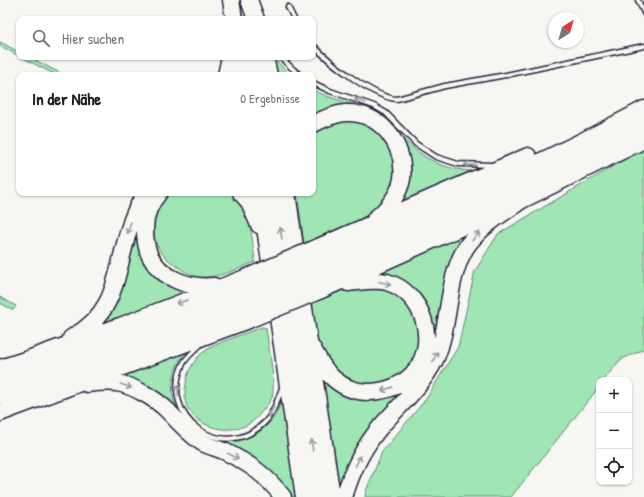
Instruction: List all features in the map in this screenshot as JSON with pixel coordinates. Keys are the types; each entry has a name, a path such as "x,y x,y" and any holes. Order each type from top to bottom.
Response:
{"highway":[{"path":"231,0 234,16"},
{"path":"248,0 250,16"},
{"path":"248,0 255,16"},
{"path":"227,72 229,60"},
{"path":"240,60 242,72"},
{"path":"256,60 258,72"},
{"path":"266,60 268,72"},
{"path":"321,272 432,212 609,128 644,109"},
{"path":"316,123 332,115 345,113 368,117 380,124 391,135 397,144 401,158 402,179 395,197 385,210 321,272"},
{"path":"0,368 28,360 120,326 243,296 321,272 515,188 644,124"},
{"path":"368,226 508,164 591,130 609,128"},
{"path":"0,382 243,296 321,272 522,200 644,140"},
{"path":"28,360 34,353 61,343 81,332 96,319 109,301 117,280 130,226 143,196"},
{"path":"157,196 148,211 145,224 146,242 149,254 159,268 173,279 186,285 204,287 243,296"},
{"path":"244,196 249,202 268,247"},
{"path":"260,196 304,497"},
{"path":"275,196 319,497"},
{"path":"287,196 332,497"},
{"path":"344,497 350,477 363,450 381,426 423,381 434,360 444,336 453,279 459,262 466,249 479,232 522,200"},
{"path":"309,342 334,380 346,387 367,392 387,390 404,382 416,369 424,353 427,336 424,318 415,302 402,290 387,282 368,281 321,272"},
{"path":"0,413 213,334 243,296"},
{"path":"0,396 98,363 243,296"},
{"path":"73,386 95,383 118,384 140,391 158,402 167,410 180,426 203,443 222,450 258,470 271,482 283,497"}],"lane":[{"path":"638,0 644,13"},
{"path":"288,7 292,16"},
{"path":"316,48 343,72 379,95 389,99 397,99 445,86 506,75 644,46"},
{"path":"283,60 296,72"},
{"path":"316,84 330,91 374,106 386,113 416,144 436,157 458,164 508,164"},
{"path":"213,334 185,361 178,378 177,391 184,415 193,425 206,434 218,438 230,439 249,433 258,427 266,421 272,412 287,377"}],"green space":[{"path":"0,42 16,50 16,54 0,46"},
{"path":"27,60 35,60 58,72 50,72"},
{"path":"271,60 276,60 287,72 274,72"},
{"path":"316,91 361,106 371,111 385,121 417,151 441,165 468,171 478,171 400,204 402,194 387,124 316,117"},
{"path":"337,119 370,123 394,151 394,188 371,213 304,243 297,196 316,196 316,130"},
{"path":"644,148 644,349 620,360 606,377 596,377 596,391 511,497 365,497 382,452 426,399 458,347 475,271 498,234"},
{"path":"164,196 237,196 244,208 250,225 255,262 225,274 212,277 200,277 185,272 165,257 155,240 154,223"},
{"path":"143,206 144,246 193,290 93,332"},
{"path":"481,223 438,339 338,497 319,368 339,388 411,381 428,316 366,276"},
{"path":"383,285 415,310 422,344 402,378 373,389 336,376 317,344 310,305 345,288"},
{"path":"0,297 16,306 13,310 0,303"},
{"path":"262,327 266,328 270,353 273,383 272,397 258,416 245,426 235,429 225,429 206,425 191,413 186,404 185,391 187,379 193,364 201,354 214,346"},
{"path":"192,346 177,365 173,378 173,398 180,413 193,428 212,440 220,442 236,441 252,436 265,427 275,415 282,396 297,497 286,497 182,421 98,379"}]}
